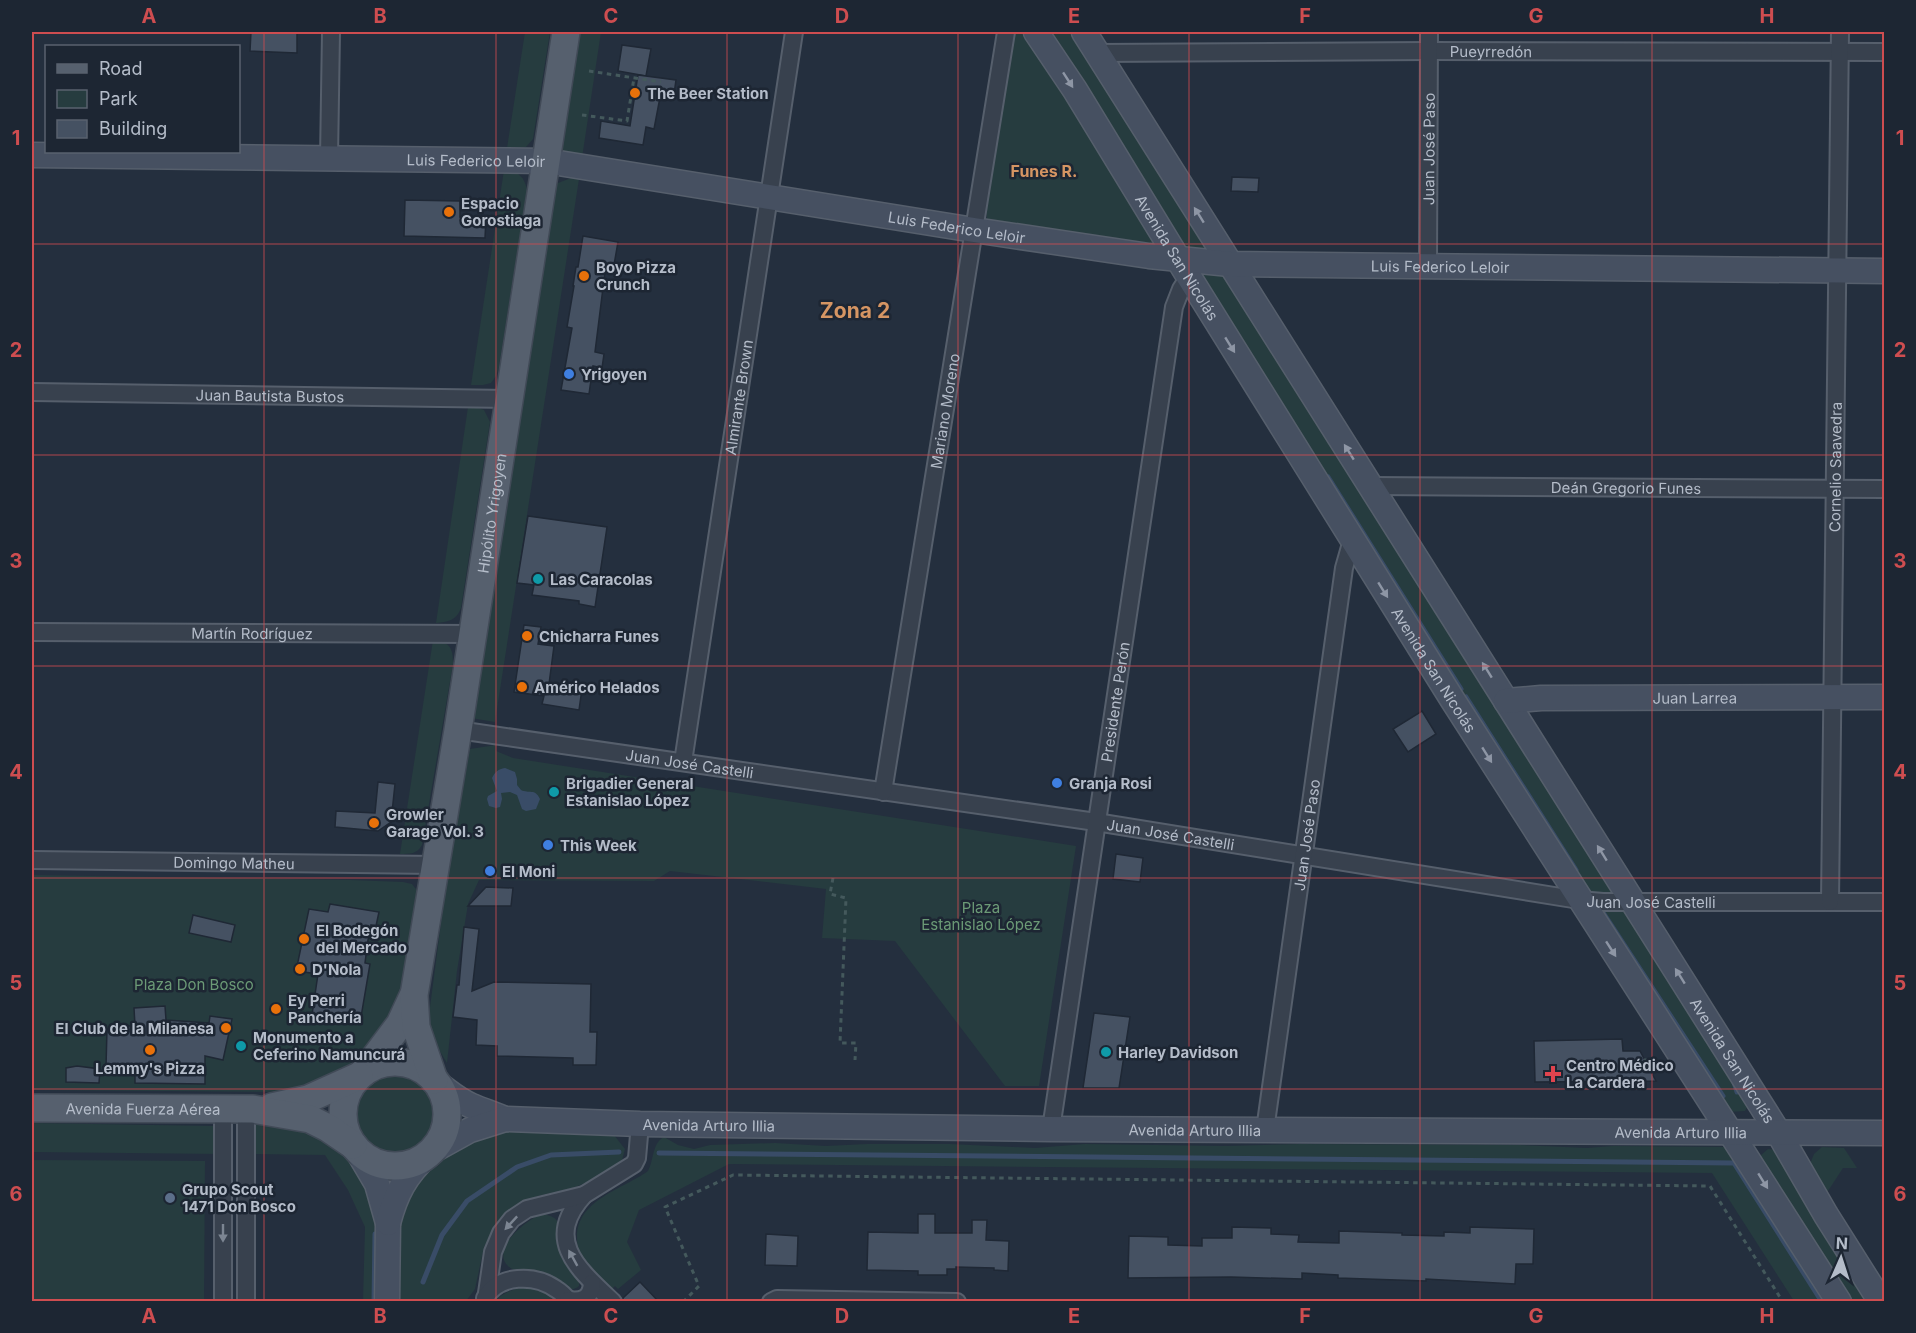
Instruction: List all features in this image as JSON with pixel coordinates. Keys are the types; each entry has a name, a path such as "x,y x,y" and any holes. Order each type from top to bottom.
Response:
{"main road":[{"name":"Hipólito Yrigoyen","path":"436,1082 416,1027 414,995 458,730 566,32"},
{"name":"Hipólito Yrigoyen","path":"362,1074 400,1024 414,995"},
{"path":"401,1062 419,1068 436,1082 446,1101 447,1118 442,1136 430,1152 411,1163 392,1166 373,1161 355,1147 345,1128 343,1110 348,1091 362,1074 382,1064 401,1062"},
{"name":"Avenida Fuerza Aérea","path":"32,1108 241,1109 288,1104 308,1099 334,1089 362,1074"},
{"name":"Avenida Fuerza Aérea","path":"241,1109 310,1119 328,1128 355,1147"}],"street":[{"path":"329,158 331,32"},
{"name":"Almirante Brown","path":"683,762 794,32"},
{"name":"Mariano Moreno","path":"883,792 1005,32"},
{"name":"Avenida San Nicolás","path":"1036,32 1075,90 1352,540 1839,1302"},
{"name":"Avenida San Nicolás","path":"1084,32 1778,1132 1880,1301"},
{"name":"Juan José Paso","path":"1428,266 1429,32"},
{"name":"Cornelio Saavedra","path":"1830,902 1840,32"},
{"name":"Pueyrredón","path":"1097,53 1884,52"},
{"name":"Luis Federico Leloir","path":"32,155 546,161 974,230 1183,268 1230,264 1884,271"},
{"name":"Presidente Perón","path":"1051,1130 1174,307 1183,268"},
{"name":"Juan Bautista Bustos","path":"32,392 509,399"},
{"name":"Deán Gregorio Funes","path":"1370,486 1884,489"},
{"name":"Juan José Paso","path":"1265,1130 1344,568 1352,540"},
{"name":"Martín Rodríguez","path":"32,632 473,634"},
{"name":"Juan Larrea","path":"1506,701 1541,698 1884,697"},
{"name":"Juan José Castelli","path":"458,730 1096,822 1580,900 1884,902"},
{"name":"Domingo Matheu","path":"32,860 436,865"},
{"name":"Avenida Arturo Illia","path":"436,1082 459,1100 505,1119"},
{"path":"223,1302 241,1109"},
{"path":"241,1109 246,1302"},
{"name":"Avenida Arturo Illia","path":"430,1152 470,1130 505,1119 640,1124 1051,1130 1884,1133"},
{"path":"485,1298 494,1252 501,1233 512,1219 527,1209 584,1195 633,1164 637,1158 640,1124"},
{"path":"355,1147 377,1184 388,1223"},
{"path":"387,1302 388,1223 393,1205 401,1185 413,1168 430,1152"},
{"path":"584,1195 569,1215 566,1243 572,1259 592,1283 613,1302"},
{"path":"540,1205 554,1209 566,1228"},
{"path":"494,1252 497,1264 505,1274 517,1278 534,1278 556,1288 569,1301 586,1299 592,1292 592,1283"},
{"path":"485,1298 496,1286 517,1278"},
{"path":"771,1302 777,1299 957,1302"}],"path":[{"path":"589,71 661,82"},
{"path":"582,115 627,121 633,78"},
{"path":"833,878 830,894 846,898 840,1043 856,1043 855,1059"},
{"path":"1644,1060 1650,1060"},
{"path":"683,1302 699,1286 665,1207 733,1175 1710,1186 1783,1302"}],"green space":[{"path":"525,32 550,32 533,139 526,147 507,148"},
{"path":"578,32 601,32 582,158 566,154 560,146"},
{"path":"1014,32 1028,32 1163,250 994,225 987,219 986,206"},
{"path":"1040,32 1078,32 1214,253 1185,254"},
{"path":"504,170 520,175 527,190 499,367 491,383 471,385"},
{"path":"571,178 579,179 495,722 471,718 553,187"},
{"path":"1197,271 1224,272 1615,892 1611,896 1590,896"},
{"path":"468,407 484,410 490,422 461,608 451,620 436,623"},
{"path":"433,640 447,644 452,654 453,664 422,845 413,853 400,854"},
{"name":"Plaza Estanislao López","path":"496,745 496,751 513,758 1076,846 1039,1086 1005,1086 895,941 822,938 826,889 670,871 654,881 479,880 468,904 457,971 447,1063 427,1030 446,885 470,749"},
{"name":"Plaza Don Bosco","path":"32,875 351,880 412,884 419,893 410,967 393,1028 344,1073 289,1092 32,1090"},
{"path":"1607,911 1632,914 1749,1104 1745,1111 1729,1112 1600,913"},
{"path":"395,1069 418,1076 430,1088 437,1111 430,1134 418,1146 395,1153 372,1146 360,1134 353,1111 360,1088 372,1076"},
{"path":"32,1123 214,1126 219,1128 220,1154 32,1152"},
{"path":"262,1124 299,1126 340,1147 362,1171 379,1218 379,1301 363,1301 365,1227 348,1190 325,1155 254,1154 254,1128"},
{"path":"610,1130 625,1149 621,1164 600,1177 573,1188 538,1196 514,1208 495,1227 484,1247 475,1289 466,1301 395,1302 395,1220 421,1175 438,1166 448,1154 483,1131"},
{"path":"664,1137 678,1145 694,1149 710,1145 775,1143 826,1146 950,1144 1035,1148 1085,1144 1731,1147 1833,1301 1794,1301 1712,1173 729,1164 639,1210 627,1242 641,1270 618,1289 615,1286 611,1290 581,1256 577,1240 579,1224 593,1205 603,1197 648,1171 655,1147"},
{"path":"1822,1147 1844,1148 1857,1168 1843,1168 1828,1191 1824,1192 1810,1164 1814,1154"},
{"path":"1768,1149 1777,1150 1868,1296 1864,1301 1846,1301 1759,1162 1760,1156"},
{"path":"32,1160 205,1161 204,1301 32,1301"},
{"path":"541,1214 554,1218 559,1225 563,1257 579,1282 579,1286 575,1289 567,1288 548,1274 512,1269 504,1259 504,1251 512,1236 527,1222"},
{"path":"526,1287 542,1291 556,1301 494,1302 509,1292"}],"water":[{"path":"505,768 515,772 517,785 521,790 534,792 538,796 540,799 536,809 526,811 522,809 517,795 510,792 501,793 500,807 489,806 488,796 497,791 492,778 497,771"}],"building":[{"path":"251,32 297,32 297,53 250,51"},
{"path":"622,45 651,49 646,76 618,71"},
{"path":"638,75 676,80 674,94 661,92 654,129 646,127 643,145 599,138 601,121 630,126"},
{"path":"1232,177 1259,178 1258,192 1231,191"},
{"path":"405,200 460,201 460,217 486,218 485,238 404,236"},
{"path":"583,236 618,242 614,265 606,264 595,352 604,354 602,368 593,366 589,394 561,390 572,328 567,327"},
{"path":"528,516 607,527 595,607 579,604 579,601 532,595 534,585 517,583"},
{"path":"524,625 541,627 538,644 554,646 549,684 582,689 579,710 542,704 544,696 514,692"},
{"path":"1422,711 1436,734 1408,752 1393,729"},
{"path":"378,782 395,784 391,822 378,831 335,827 336,811 375,813"},
{"path":"1116,854 1143,858 1140,882 1113,879"},
{"path":"486,887 513,888 511,906 468,906"},
{"path":"330,904 379,912 376,926 371,925 368,940 365,963 370,964 360,1023 312,1015 318,974 296,971 309,909 328,912"},
{"path":"193,915 235,925 231,942 189,933"},
{"path":"464,927 479,929 472,991 494,982 591,984 590,1032 597,1032 596,1065 573,1065 573,1058 497,1056 497,1046 476,1045 477,1020 453,1017 457,985 459,985"},
{"path":"165,1006 166,1020 209,1023 210,1016 232,1019 223,1060 205,1056 205,1084 135,1083 135,1068 106,1067 107,1029 135,1026 134,1008"},
{"name":"Harley Davidson","path":"1094,1013 1130,1017 1119,1088 1083,1088"},
{"path":"1622,1039 1623,1051 1640,1051 1656,1081 1535,1082 1534,1041"},
{"path":"77,1066 100,1069 99,1083 66,1082 66,1068"},
{"path":"918,1214 935,1214 935,1233 972,1233 972,1220 987,1220 986,1240 1009,1241 1008,1271 994,1270 994,1268 956,1267 956,1269 947,1269 947,1275 918,1275 918,1271 867,1270 868,1232 918,1233"},
{"path":"1232,1227 1271,1228 1271,1234 1299,1235 1298,1242 1339,1243 1339,1231 1444,1236 1444,1232 1470,1233 1470,1227 1534,1229 1533,1264 1516,1264 1515,1284 1426,1279 1426,1281 1338,1278 1338,1275 1302,1273 1302,1279 1128,1278 1129,1236 1168,1237 1168,1245 1202,1246 1202,1238 1232,1238"},
{"path":"766,1234 798,1236 797,1266 765,1265"},
{"path":"640,1282 659,1302 623,1302 623,1298"}],"waterway":[{"path":"1328,477 1461,689"},
{"path":"1466,697 1576,870"},
{"path":"1604,914 1723,1096"},
{"path":"1734,1082 1737,1092"},
{"path":"423,1282 442,1235 467,1201 517,1167 551,1155 619,1152"},
{"path":"659,1153 1734,1163 1822,1302"},
{"path":"374,1302 375,1234"}],"place":[{"name":"The Beer Station","path":"635,93"},
{"name":"Espacio Gorostiaga","path":"449,212"},
{"name":"Boyo Pizza Crunch","path":"584,276"},
{"name":"Yrigoyen","path":"569,374"},
{"name":"Las Caracolas","path":"538,579"},
{"name":"Chicharra Funes","path":"527,636"},
{"name":"Américo Helados","path":"522,687"},
{"name":"Granja Rosi","path":"1057,783"},
{"name":"Brigadier General Estanislao López","path":"554,792"},
{"name":"Growler Garage Vol. 3","path":"374,823"},
{"name":"This Week","path":"548,845"},
{"name":"El Moni","path":"490,871"},
{"name":"El Bodegón del Mercado","path":"304,939"},
{"name":"D'Nola","path":"300,969"},
{"name":"Ey Perri Panchería","path":"276,1009"},
{"name":"El Club de la Milanesa","path":"226,1028"},
{"name":"Monumento a Ceferino Namuncurá","path":"241,1046"},
{"name":"Lemmy's Pizza","path":"150,1050"},
{"name":"Harley Davidson","path":"1106,1052"},
{"name":"Centro Médico La Cardera","path":"1553,1074"},
{"name":"Grupo Scout 1471 Don Bosco","path":"170,1198"}],"district":[{"name":"Funes R.","path":"1044,171"},
{"name":"Zona 2","path":"855,310"}]}
